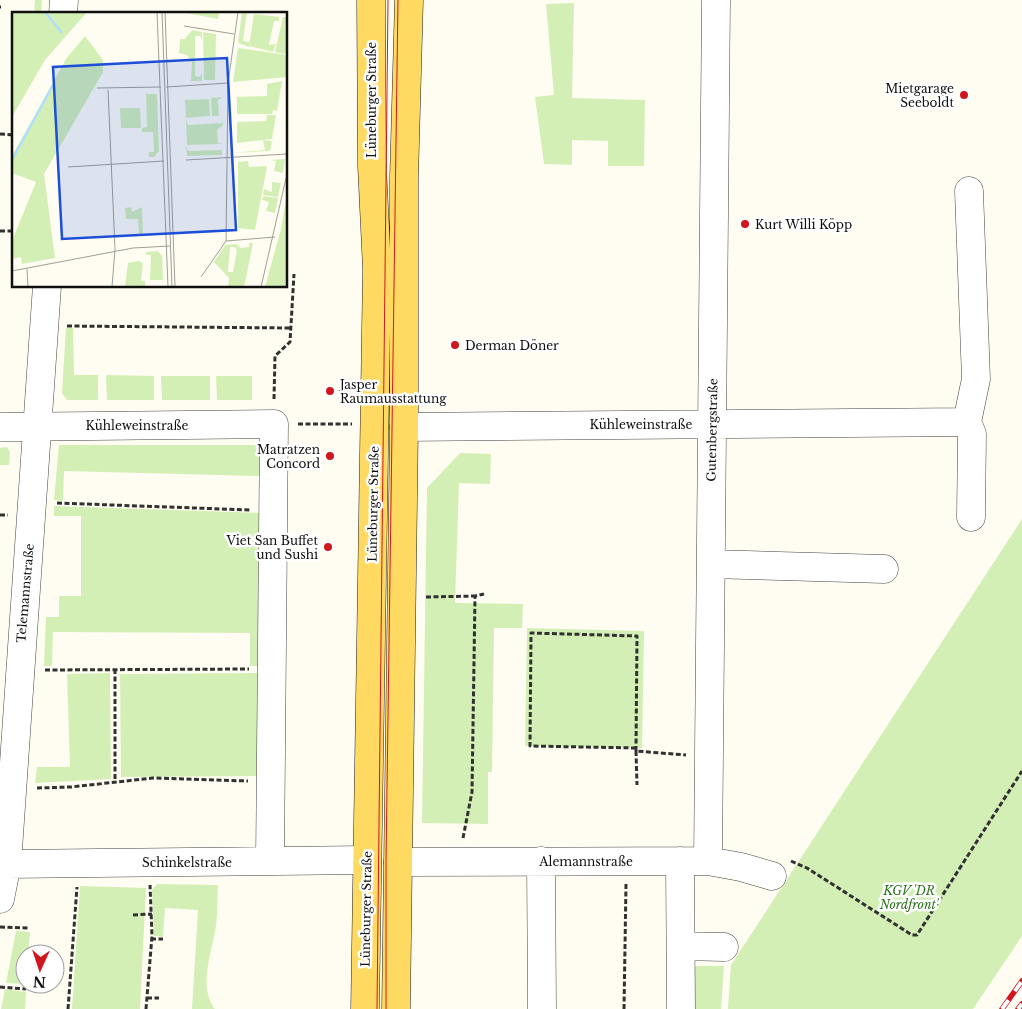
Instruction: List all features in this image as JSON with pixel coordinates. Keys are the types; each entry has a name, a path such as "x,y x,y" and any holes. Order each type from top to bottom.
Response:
{"main road":[{"name":"Lüneburger Straße","path":"366,1009 366,860 376,269 372,166 371,0"},
{"path":"396,1009 404,427 404,178 409,0"}],"street":[{"name":"Gutenbergstraße","path":"708,861 716,0"},
{"path":"969,191 976,380 967,422 972,434 971,517"},
{"name":"Telemannstraße","path":"0,899 7,864 13,788 19,670 47,288"},
{"name":"Kühleweinstraße","path":"404,427 967,422"},
{"name":"Kühleweinstraße","path":"0,426 274,424"},
{"path":"270,861 274,424"},
{"path":"711,564 884,569"},
{"name":"Schinkelstraße","path":"7,864 366,860"},
{"path":"541,861 542,1009"},
{"path":"680,861 681,1009"},
{"name":"Alemannstraße","path":"398,862 708,861 741,867 772,876"},
{"path":"681,946 724,947"}],"path":[{"path":"294,274 290,342 275,356 274,424 360,424"},
{"path":"44,327 291,328"},
{"path":"32,502 273,511"},
{"path":"417,597 475,596 484,594"},
{"path":"458,862 472,792 475,596"},
{"path":"637,785 636,750 637,636 531,634 530,746 636,750 709,756"},
{"path":"19,670 77,668 272,669"},
{"path":"115,669 115,782"},
{"path":"772,876 786,861 796,863 912,935 917,935 1022,771"},
{"path":"13,788 71,787 152,778 271,782"},
{"path":"624,1009 626,861"},
{"path":"146,1009 152,914 149,862"},
{"path":"68,1009 78,863"},
{"path":"133,915 152,914"},
{"path":"0,927 30,928"},
{"path":"151,939 163,939"},
{"path":"0,987 15,988"},
{"path":"147,998 159,998"}],"green space":[{"path":"35,0 42,0 41,12 34,12"},
{"path":"574,3 572,98 645,100 644,166 608,166 608,141 572,140 572,165 544,164 535,97 554,95 546,4"},
{"path":"66,328 73,328 74,375 98,375 98,400 67,400 62,393"},
{"path":"106,375 154,376 154,400 107,400"},
{"path":"161,376 210,376 210,400 162,400"},
{"path":"216,376 252,376 252,400 217,400"},
{"path":"59,445 262,445 267,507 259,506 260,476 64,471 63,501 54,500"},
{"path":"7,447 10,452 9,465 0,465 0,448"},
{"path":"460,453 491,454 490,484 459,483 455,603 523,604 522,628 494,628 492,772 488,772 488,824 422,823 427,488"},
{"path":"54,506 260,513 260,666 250,666 250,633 53,632 52,666 44,666 46,617 59,617 59,596 81,596 81,516 54,516"},
{"name":"KGV 'DR Nordfront'","path":"1022,519 1022,936 973,1009 728,1009 731,965"},
{"path":"527,628 644,631 642,748 525,746"},
{"path":"110,673 111,779 35,783 37,767 70,767 67,674"},
{"path":"260,673 258,776 121,777 120,674"},
{"path":"157,884 218,885 217,920 207,979 207,990 215,1009 192,1009 198,910 165,908 163,937 154,936 152,890"},
{"path":"80,886 146,888 140,1009 72,1009"},
{"path":"16,931 30,932 29,944 15,944 15,983 6,983"},
{"path":"692,966 724,966 721,1009 687,1009"},
{"path":"5,989 15,990 15,994 26,994 25,1009 1,1009"}],"tram line":[{"path":"377,1009 388,0"},
{"path":"386,1009 386,861 398,0"}],"railway":[{"path":"1002,1009 1022,981"},
{"path":"1018,1009 1022,1004"}],"place":[{"name":"Mietgarage Seeboldt","path":"964,95"},
{"name":"Kurt Willi Köpp","path":"745,224"},
{"name":"Derman Döner","path":"455,345"},
{"name":"Jasper Raumausstattung","path":"330,391"},
{"name":"Matratzen Concord","path":"330,456"},
{"name":"Viet San Buffet und Sushi","path":"328,547"}]}
